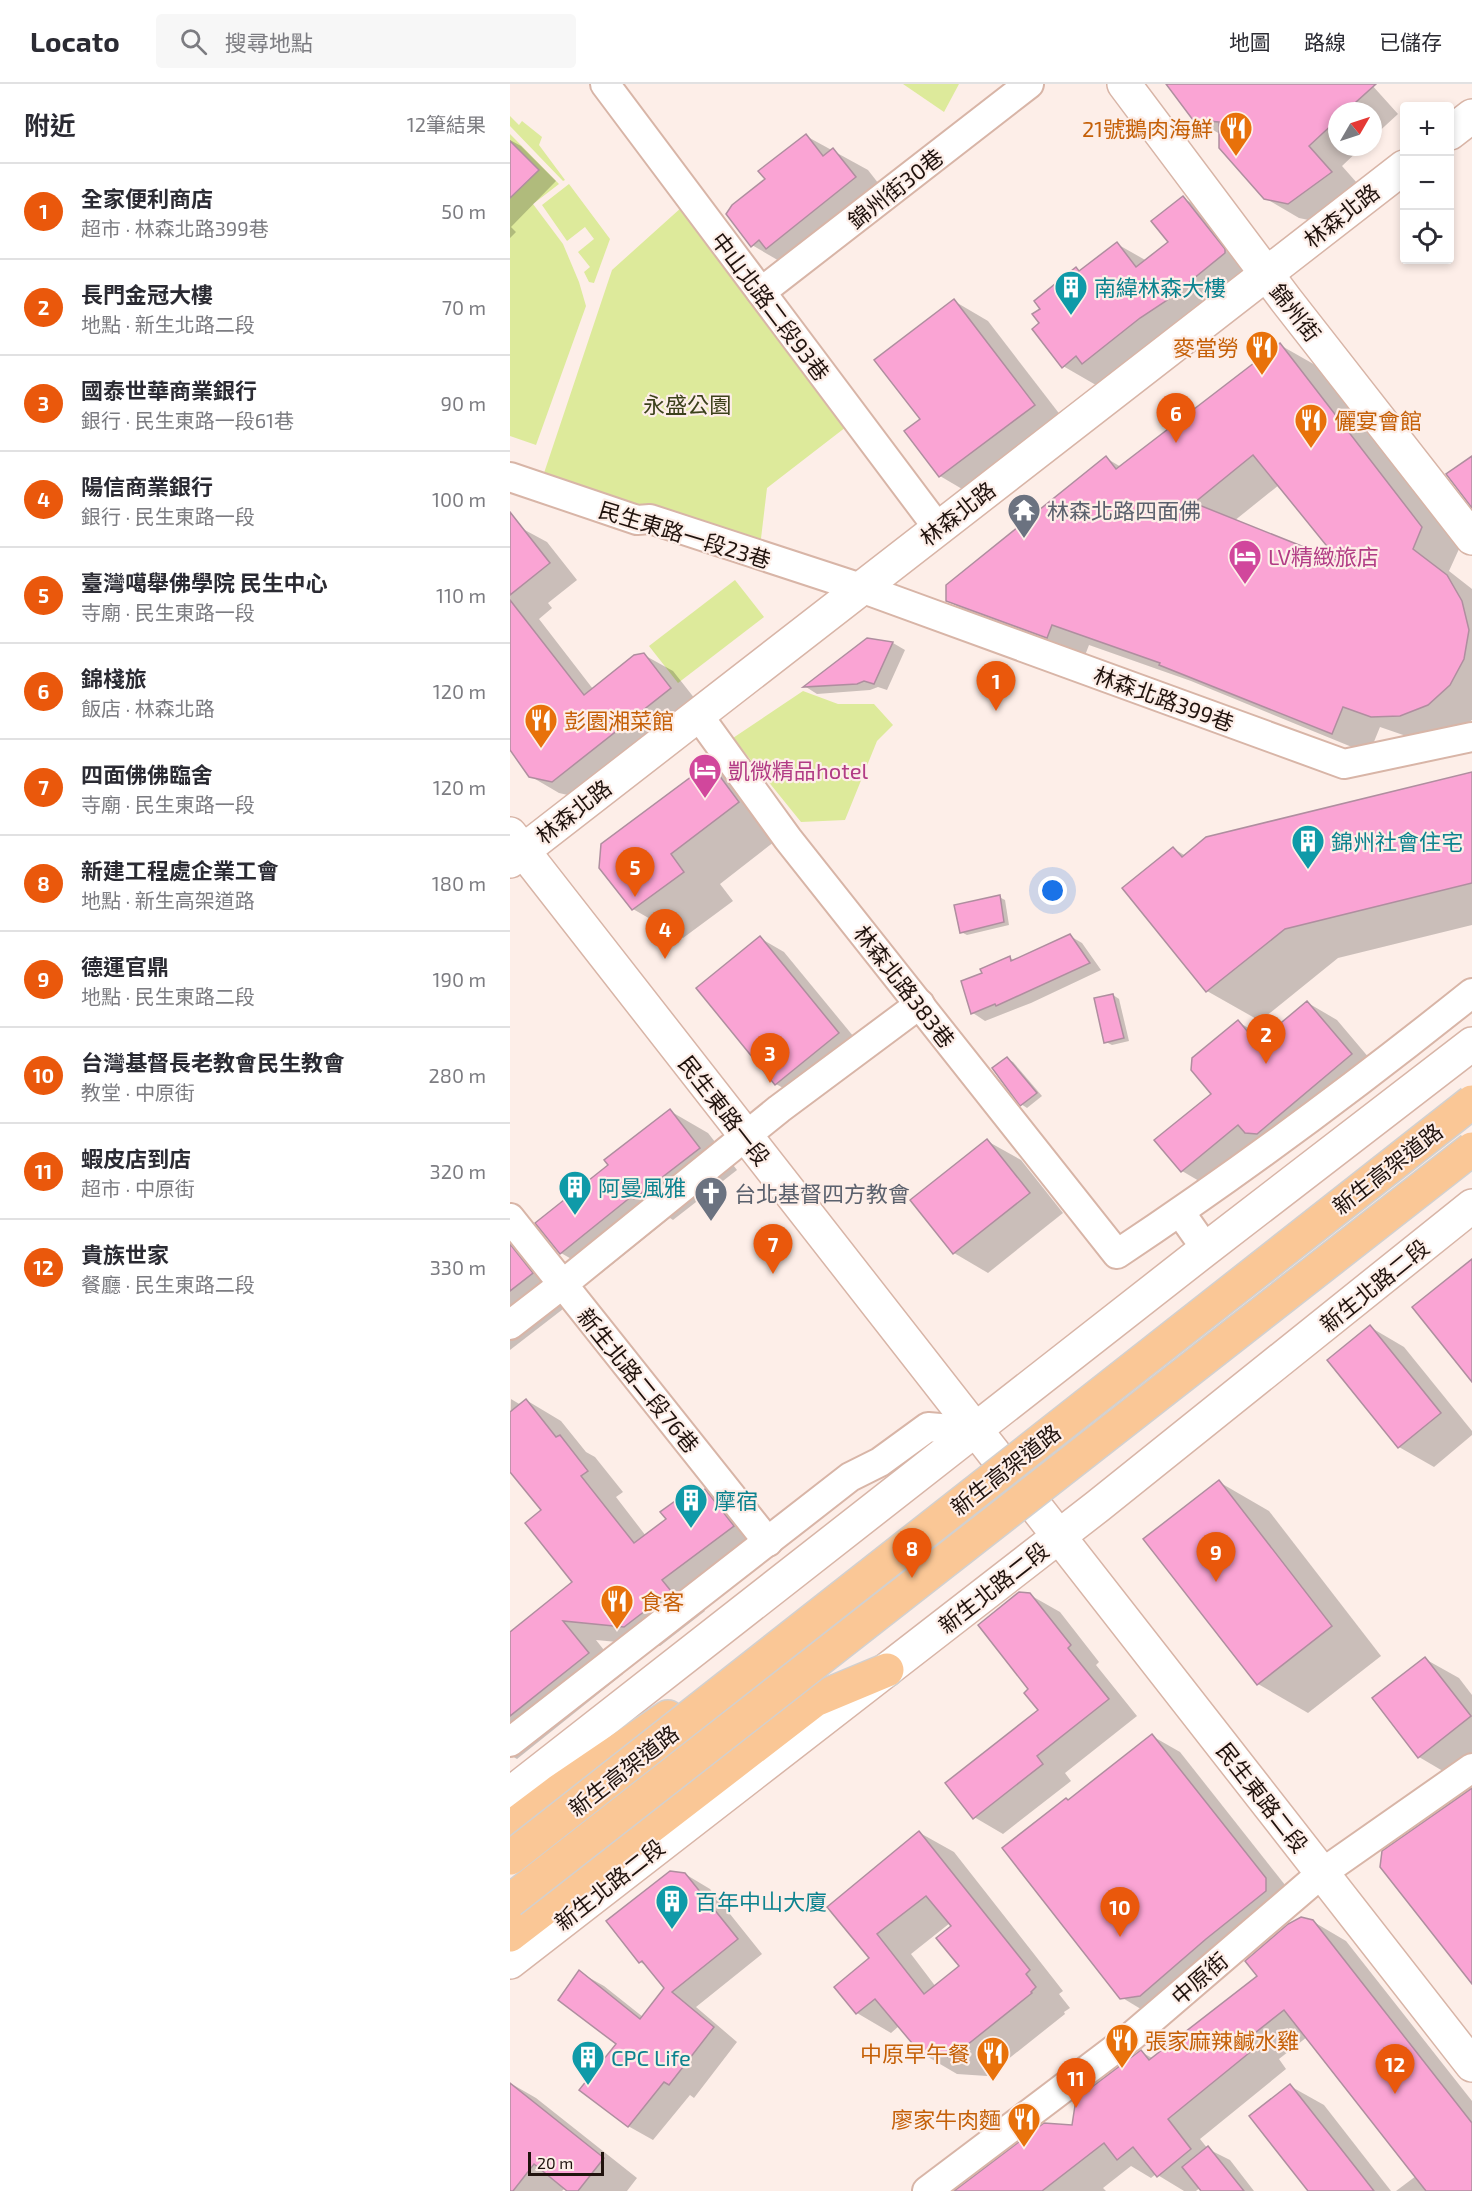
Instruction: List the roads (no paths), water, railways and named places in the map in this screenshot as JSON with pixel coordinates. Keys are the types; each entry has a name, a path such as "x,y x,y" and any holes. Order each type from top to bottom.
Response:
{"highway":[{"name":"新生高架道路","path":"510,1858 1472,1102"},
{"name":"新生高架道路","path":"510,1900 1472,1149"},
{"path":"510,1828 559,1791 816,1618"},
{"path":"510,1935 814,1700 886,1670"}],"street":[{"name":"中山北路二段93巷","path":"605,84 938,528"},
{"name":"錦州街30巷","path":"761,292 1029,84"},
{"name":"錦州街","path":"1124,84 1266,273 1472,538"},
{"path":"1454,129 1472,116"},
{"name":"林森北路","path":"514,849 698,715 1400,170"},
{"name":"民生東路一段23巷","path":"510,477 637,520 650,519 861,588"},
{"name":"林森北路399巷","path":"861,588 1344,764 1472,737"},
{"name":"林森北路383巷","path":"698,715 788,839 1117,1254 1180,1212"},
{"name":"民生東路一段","path":"514,849 746,1136 1056,1533"},
{"path":"1206,1249 1180,1212 1395,1054 1472,993"},
{"path":"510,1324 746,1136 920,1004"},
{"path":"510,1794 980,1436 1206,1249 1472,1044"},
{"name":"新生北路二段","path":"510,1962 886,1670 1056,1533 1472,1206"},
{"name":"新生北路二段76巷","path":"510,1218 768,1542"},
{"path":"510,1742 850,1477 880,1462 928,1427 980,1436"},
{"name":"民生東路二段","path":"1056,1533 1472,2065"},
{"name":"中原街","path":"927,2191 1132,2036 1322,1873 1472,1768"}],"place":[{"name":"21號鵝肉海鮮","path":"1236,157"},
{"name":"南緯林森大樓","path":"1071,316"},
{"name":"麥當勞","path":"1262,376"},
{"name":"錦棧旅","path":"1176,443"},
{"name":"儷宴會館","path":"1311,449"},
{"name":"林森北路四面佛","path":"1024,539"},
{"name":"LV精緻旅店","path":"1245,585"},
{"name":"全家便利商店","path":"996,711"},
{"name":"彭園湘菜館","path":"541,749"},
{"name":"凱微精品hotel","path":"705,799"},
{"name":"錦州社會住宅","path":"1308,870"},
{"name":"臺灣噶舉佛學院 民生中心","path":"635,897"},
{"name":"陽信商業銀行","path":"665,959"},
{"name":"長門金冠大樓","path":"1266,1064"},
{"name":"國泰世華商業銀行","path":"770,1083"},
{"name":"阿曼風雅","path":"575,1216"},
{"name":"台北基督四方教會","path":"711,1222"},
{"name":"四面佛佛臨舍","path":"773,1274"},
{"name":"摩宿","path":"691,1529"},
{"name":"新建工程處企業工會","path":"912,1578"},
{"name":"德運官鼎","path":"1216,1582"},
{"name":"食客","path":"617,1630"},
{"name":"百年中山大廈","path":"672,1930"},
{"name":"台灣基督長老教會民生教會","path":"1120,1937"},
{"name":"張家麻辣鹹水雞","path":"1122,2069"},
{"name":"中原早午餐","path":"993,2082"},
{"name":"CPC Life","path":"588,2086"},
{"name":"貴族世家","path":"1395,2094"},
{"name":"蝦皮店到店","path":"1076,2108"},
{"name":"廖家牛肉麵","path":"1024,2148"}],"park label":[{"name":"永盛公園","path":"687,404"}]}
